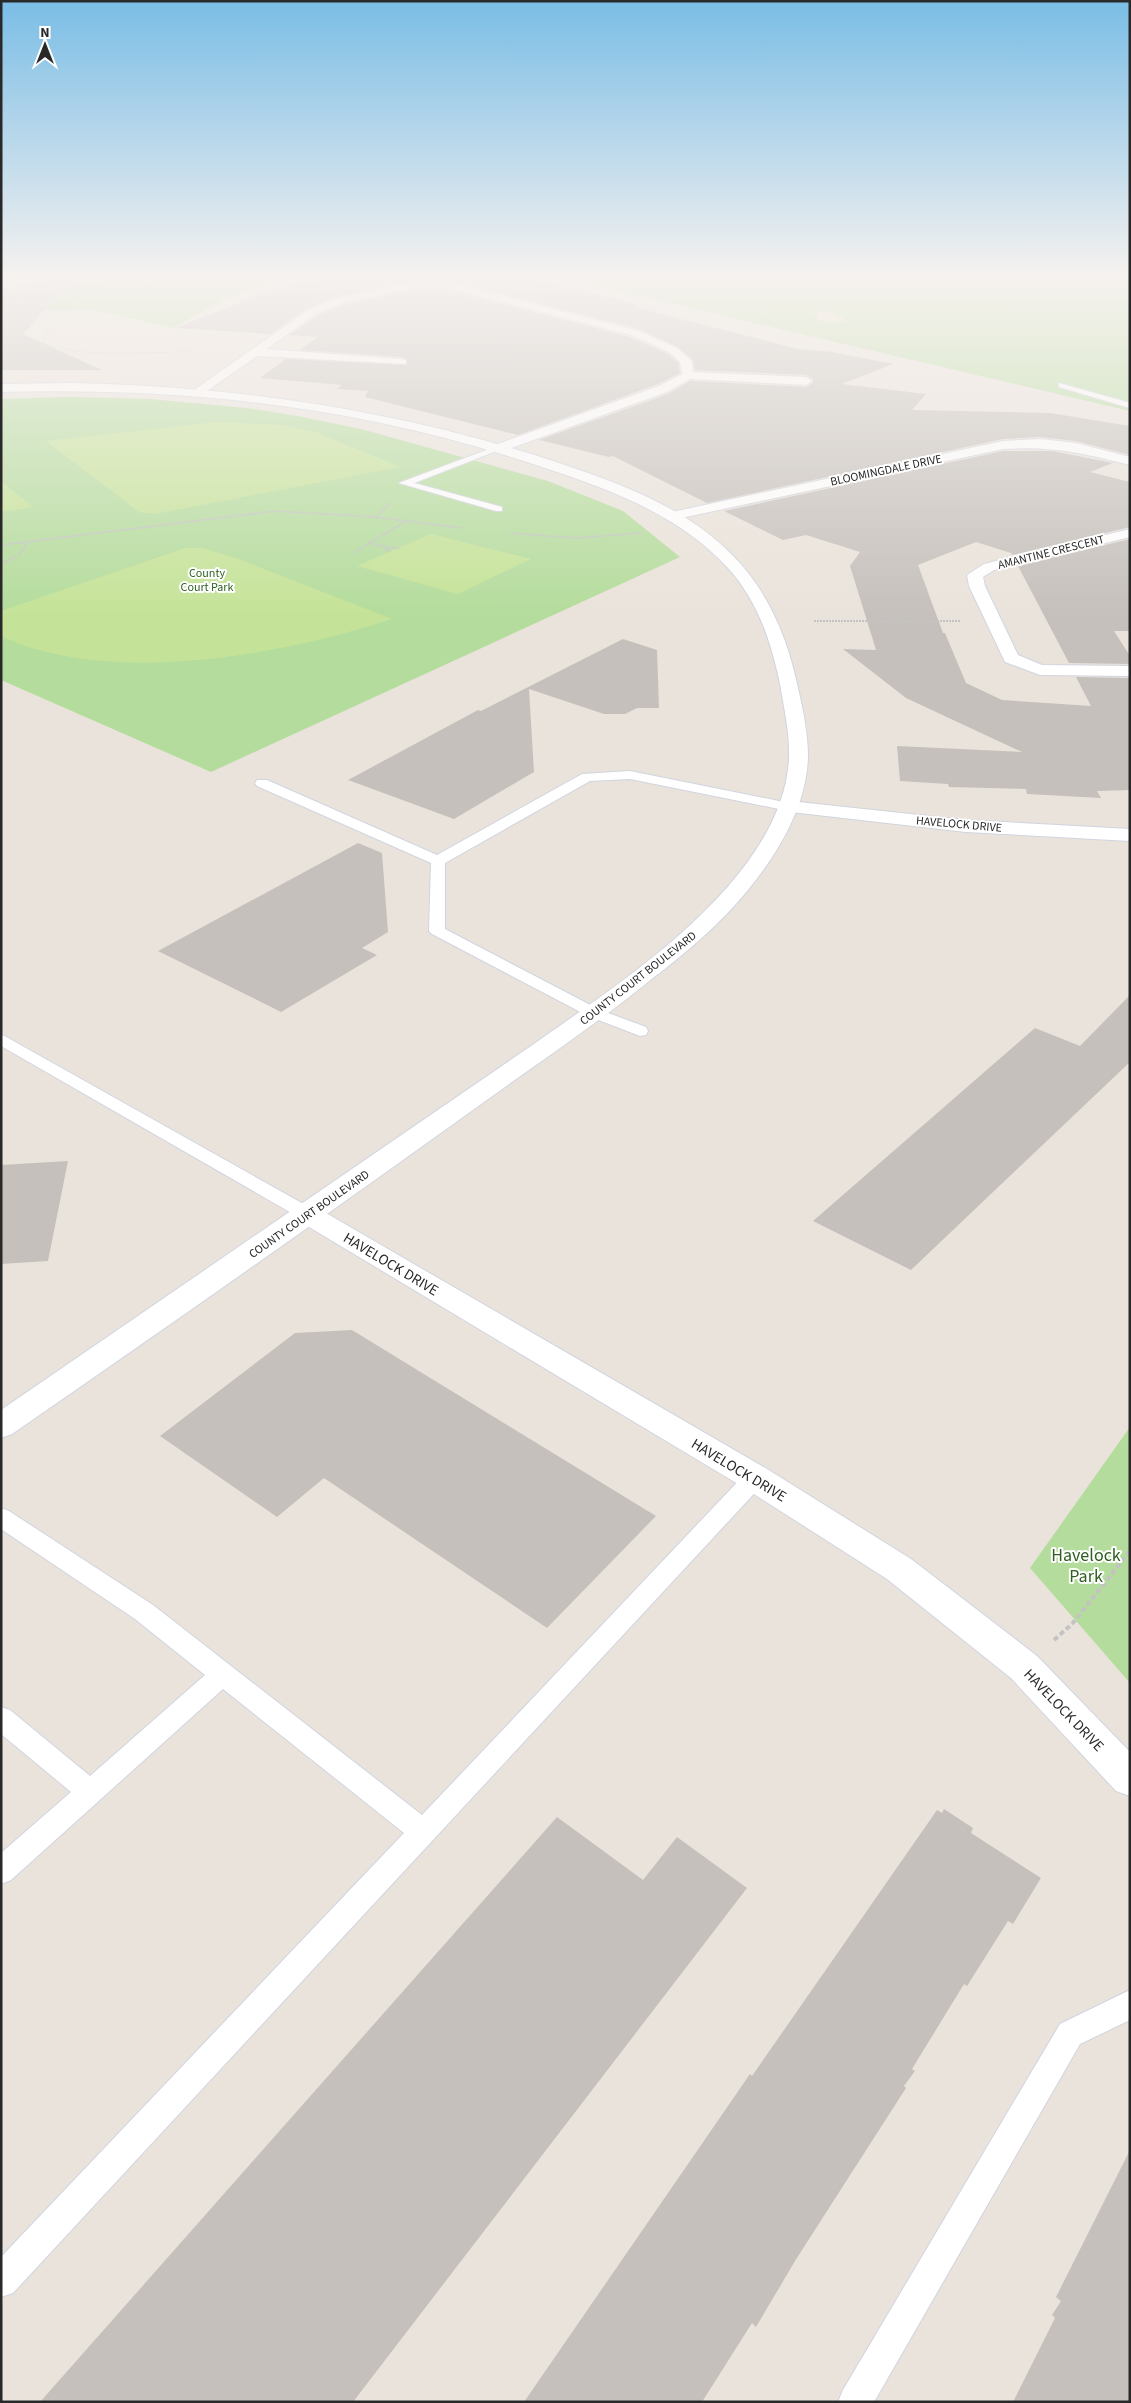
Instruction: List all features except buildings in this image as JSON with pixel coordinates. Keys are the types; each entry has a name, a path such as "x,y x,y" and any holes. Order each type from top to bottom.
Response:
{"street":[{"name":"COUNTY COURT BOULEVARD","path":"1,1426 309,1215 594,1013 698,932 754,867 789,807 799,748 788,678 771,619 749,582 720,551 692,528 672,516 598,482 500,448 361,413 298,401 210,391"},
{"path":"500,448 657,391"},
{"name":"BLOOMINGDALE DRIVE","path":"672,516 1003,445 1040,443 1067,446 1130,461"},
{"name":"AMANTINE CRESCENT","path":"1130,533 989,567 975,575 977,586 1011,658 1040,670 1130,670"},
{"name":"HAVELOCK DRIVE","path":"789,807 966,826 1130,835"},
{"name":"HAVELOCK DRIVE","path":"309,1215 756,1478 899,1569 1024,1667 1130,1779"}],"lane":[{"path":"1082,391 1130,406"},
{"path":"499,509 404,484 500,448"},
{"path":"438,861 587,777 630,775 789,807"},
{"path":"262,783 438,861"},
{"path":"438,861 437,931 594,1013 640,1031"},
{"path":"1,1038 309,1215"},
{"path":"1,2281 756,1478"},
{"path":"1,1517 144,1612 423,1832"},
{"path":"1,1871 223,1674"},
{"path":"1,1718 90,1792"},
{"path":"855,2402 1070,2034 1130,2004"}],"path":[{"path":"1,545 275,510 465,528"},
{"path":"353,553 406,521"},
{"path":"504,532 576,538 692,528"},
{"path":"1,564 19,554 27,543"},
{"path":"369,543 399,548"},
{"path":"385,547 386,550 392,551"},
{"path":"814,621 994,622"},
{"path":"1024,1667 1072,1624 1130,1551"}],"green space":[{"path":"1045,391 1130,391 1130,411"},
{"name":"County Court Park","path":"70,397 150,399 247,408 361,429 548,481 623,511 680,557 211,772 1,680 1,399"},
{"path":"216,422 282,425 316,432 400,467 154,514 139,512 46,441"},
{"path":"1,481 33,507 1,512"},
{"path":"431,534 531,559 458,594 357,566"},
{"path":"185,548 202,548 236,558 392,619 300,644 249,654 144,663 93,660 45,651 1,636 1,611"},
{"name":"Havelock Park","path":"1130,1427 1130,1683 1030,1568"}]}
